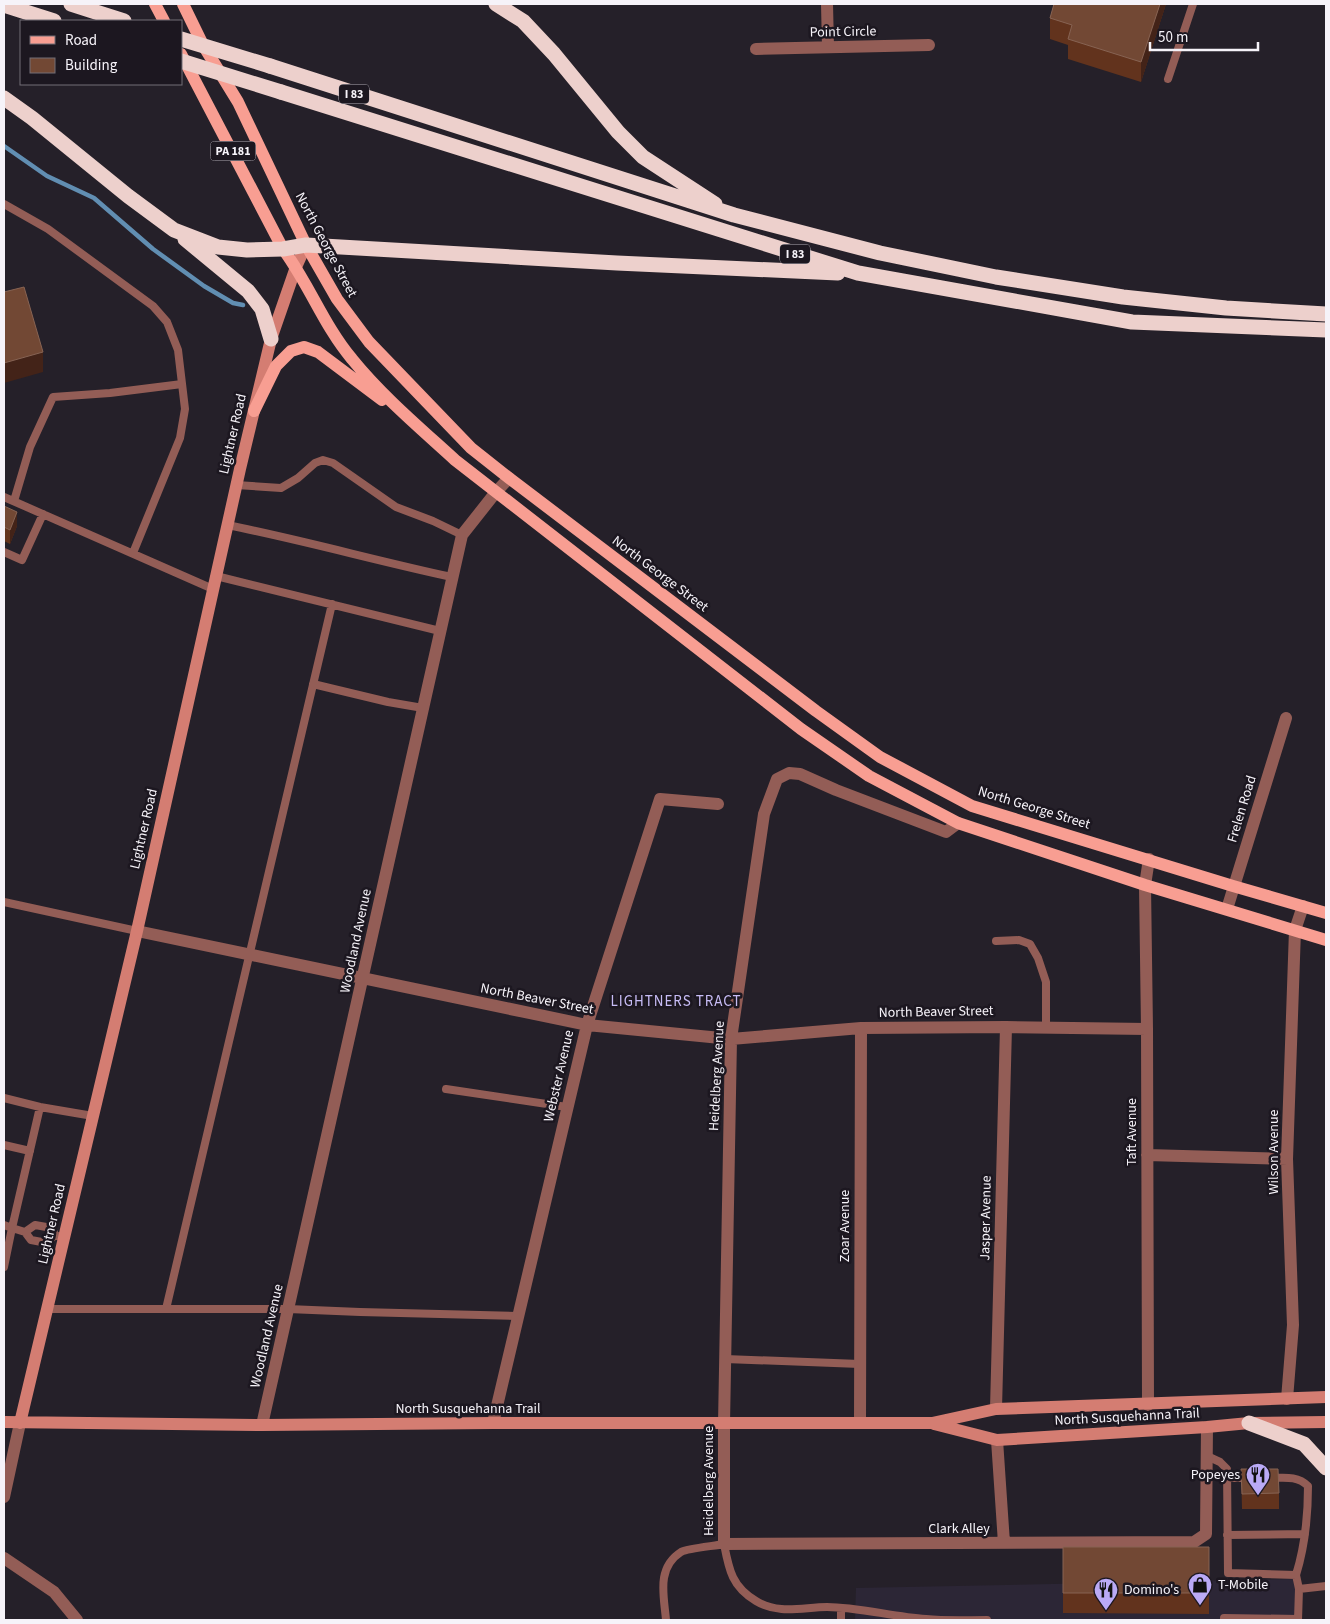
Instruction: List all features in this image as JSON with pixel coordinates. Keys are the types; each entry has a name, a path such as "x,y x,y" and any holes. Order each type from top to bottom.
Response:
{"highway":[{"path":"70,4 121,20"},
{"path":"496,4 523,22 554,54 618,132 643,157 734,215"},
{"path":"4,5 51,20"},
{"name":"I 83","path":"182,39 734,215 880,254 1032,283 1123,297 1235,309 1326,314"},
{"name":"I 83","path":"182,61 858,274 1132,322 1326,330"},
{"path":"4,98 174,230 248,291 262,309 271,339"},
{"path":"174,230 218,247 247,250 283,249 306,245 617,263 858,274"},
{"path":"1249,1423 1304,1444 1326,1468"}],"main road":[{"path":"155,4 163,20"},
{"name":"North George Street","path":"184,4 203,44 238,102 306,245 337,299 368,342 471,448 816,711 880,756 972,806 1326,913"},
{"name":"PA 181","path":"182,56 283,249"},
{"name":"Lightner Road","path":"20,1423 47,1309 60,1237 93,1116 137,931 236,485 271,339 296,267 306,245"},
{"path":"283,249 296,267 320,311 351,358 408,418 455,460 801,729 869,776 958,823 1145,885 1326,940"},
{"path":"254,412 276,366 291,351 304,347 318,352 408,418"},
{"name":"North Susquehanna Trail","path":"4,1422 262,1425 932,1423 996,1409 1148,1405 1326,1397"},
{"name":"North Susquehanna Trail","path":"932,1423 997,1440 1249,1423 1326,1422"}],"street":[{"path":"827,4 828,47"},
{"name":"Point Circle","path":"756,49 930,45"},
{"name":"Woodland Avenue","path":"262,1425 462,535 509,478"},
{"name":"Frelen Road","path":"1227,909 1286,718"},
{"name":"Heidelberg Avenue","path":"724,1544 725,1359 732,1039 764,814 770,794 778,779 789,773 800,774 836,790 946,832 958,823"},
{"name":"Webster Avenue","path":"493,1423 587,1025 660,798 718,804"},
{"name":"Taft Avenue","path":"1148,1405 1145,885 1149,859"},
{"name":"Wilson Avenue","path":"1287,1399 1293,1325 1287,1159 1295,930 1302,906"},
{"name":"North Beaver Street","path":"137,931 587,1025 732,1039 861,1028 1046,1027 1147,1029"},
{"name":"Jasper Avenue","path":"996,1409 1006,1027"},
{"name":"Zoar Avenue","path":"860,1423 861,1028"},
{"path":"1147,1155 1287,1159"},
{"path":"4,1497 20,1423"},
{"path":"1207,1456 1208,1427"},
{"path":"997,1440 1004,1543"},
{"name":"Clark Alley","path":"724,1544 1194,1542 1206,1534 1207,1456"},
{"path":"4,1558 54,1592 78,1620"}],"lane":[{"path":"1168,79 1193,4"},
{"path":"4,204 48,229 153,306 167,322 178,350 185,409 180,438 132,553"},
{"path":"14,501 30,447 53,397 110,393 182,384"},
{"path":"236,485 281,488 298,478 315,463 323,460 333,463 396,506 462,535"},
{"path":"4,496 132,553 215,582 332,604 440,631"},
{"path":"4,552 22,560 43,514"},
{"path":"227,525 283,536 404,567 452,577"},
{"path":"166,1309 332,604"},
{"path":"313,684 388,702 423,708"},
{"path":"4,902 137,931"},
{"path":"996,941 1019,940 1030,944 1038,958 1046,982 1046,1027"},
{"path":"446,1090 567,1107"},
{"path":"4,1098 40,1107 93,1116"},
{"path":"4,1267 8,1227 30,1151 40,1107"},
{"path":"4,1145 30,1151"},
{"path":"8,1227 25,1232 31,1240 47,1243 60,1237 52,1228 34,1225 25,1232"},
{"path":"47,1309 288,1309 518,1316"},
{"path":"725,1359 860,1364"},
{"path":"1207,1456 1220,1462 1227,1470 1228,1573 1296,1575"},
{"path":"1224,1620 1224,1618 1298,1620 1299,1589 1296,1575 1302,1557 1308,1517 1308,1486 1302,1480 1296,1478 1227,1478"},
{"path":"1228,1535 1305,1534"},
{"path":"666,1620 662,1582 668,1566 682,1552 724,1544 733,1579 742,1590 756,1601 771,1608 788,1610 828,1607 927,1619 987,1620"},
{"path":"1299,1589 1326,1586"},
{"path":"841,1609 841,1620"}],"shaded area":[{"path":"1296,1579 1296,1620 855,1620 856,1588"}],"building":[{"path":"1054,4 1160,4 1141,62 1068,39 1072,25 1050,18"},
{"path":"24,287 43,352 4,363 4,292"},
{"path":"4,506 17,512 10,530 4,527"},
{"path":"1241,1469 1278,1469 1279,1493 1242,1494"},
{"path":"1063,1547 1209,1547 1209,1593 1063,1593"}],"waterway":[{"path":"4,146 47,176 94,198 153,249 204,286 233,303 243,305"}],"place":[{"name":"Popeyes","path":"1258,1496"},
{"name":"T-Mobile","path":"1200,1606"},
{"name":"Domino's","path":"1106,1611"}],"district":[{"name":"LIGHTNERS TRACT","path":"676,1001"}]}
